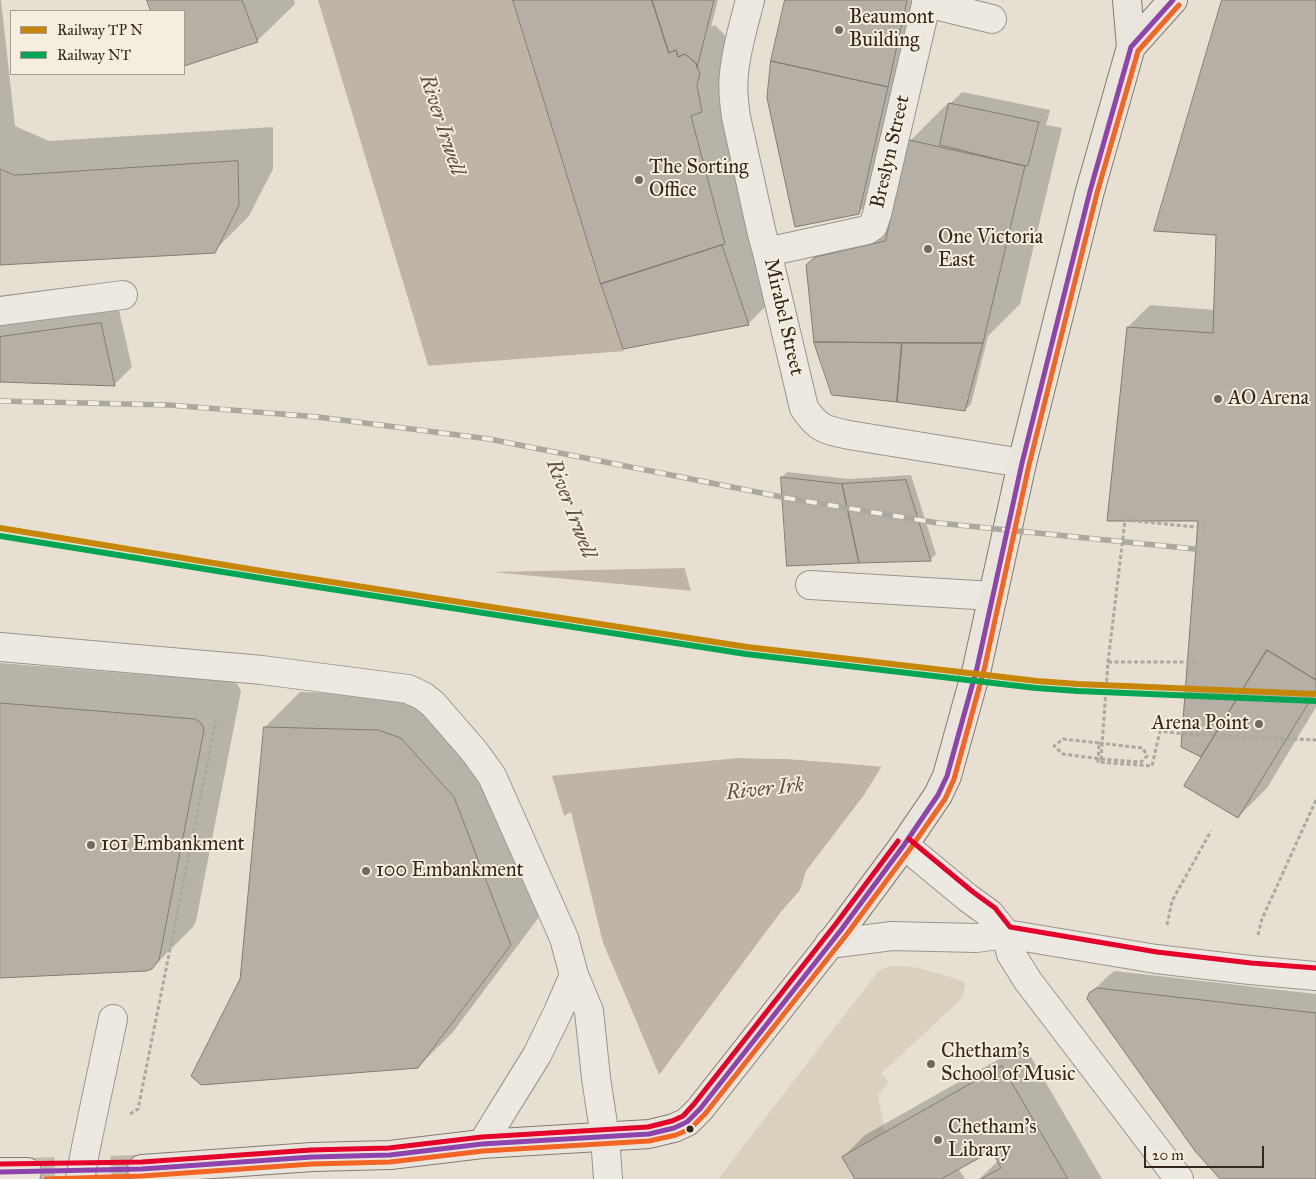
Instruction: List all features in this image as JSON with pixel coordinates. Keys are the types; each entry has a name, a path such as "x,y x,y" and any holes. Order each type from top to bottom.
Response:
{"main road":[{"path":"142,1169 312,1157 390,1155 482,1144 649,1134 674,1128 687,1122 706,1102 904,845 938,795 947,776 976,668 1022,463 1090,191 1131,47 1127,0"},
{"path":"1131,47 1173,0"},
{"path":"0,1172 27,1172"}],"street":[{"name":"Mirabel Street","path":"750,0 739,42 734,74 736,117 804,408 811,419 820,427 831,431 1022,463"},
{"name":"Breslyn Street","path":"767,252 867,230 873,226 926,1"},
{"path":"926,1 992,19"},
{"path":"0,311 123,295"},
{"path":"810,585 993,596"},
{"path":"10,647 262,670 408,689 423,696 433,704 474,751 492,776 564,938 574,975 589,1011 605,1137 608,1179"},
{"path":"904,845 990,914 1006,934 1011,954 1028,981 1179,1179"},
{"path":"829,944 892,936 976,938 1006,934 1156,959 1316,976"},
{"path":"482,1144 537,1055 574,975"},
{"path":"80,1179 113,1019"}],"path":[{"path":"1101,759 1108,662 1124,520 1205,528"},
{"path":"1108,662 1198,662"},
{"path":"87,1142 138,1109 216,720"},
{"path":"1099,743 1098,762 1152,766 1160,731 1194,735 1316,740"},
{"path":"1063,739 1143,748 1148,756 1141,762 1101,759 1063,754 1054,746 1063,739"},
{"path":"1262,919 1316,800"},
{"path":"1172,901 1212,831"}],"shaded area":[{"path":"892,966 920,969 965,982 963,997 881,1074 889,1082 878,1095 885,1132 842,1157 855,1179 718,1179 877,973 882,969"}],"water":[{"path":"318,0 513,0 623,349 738,758 789,759 882,766 864,795 806,871 800,890 780,913 659,1075 603,943"}],"pier":[{"path":"626,351 687,568 492,572 693,591 740,756 790,756 883,764 885,767 789,759 738,758 549,776 425,366"},
{"path":"571,812 603,943 659,1075 657,1077 601,943 562,817"}],"building":[{"path":"147,0 242,0 258,42 185,66 185,10 151,10"},
{"name":"The Sorting Office","path":"513,0 652,0 669,53 676,50 678,57 685,54 696,63 700,74 697,85 702,112 691,116 725,244 601,284"},
{"path":"652,0 714,0 697,68 696,63 685,54 678,57 676,50 669,53"},
{"name":"Beaumont Building","path":"785,0 907,0 888,87 771,61"},
{"name":"AO Arena","path":"1222,0 1316,0 1316,680 1267,650 1201,757 1181,747 1198,521 1107,521 1127,327 1213,333 1216,235 1154,231"},
{"path":"771,61 888,87 859,214 795,227 767,98"},
{"path":"949,103 1039,122 1028,165 1025,166 940,145"},
{"name":"One Victoria East","path":"909,140 1025,166 983,343 814,342 806,265 815,257 885,241"},
{"path":"238,161 239,205 215,253 0,265 0,169 14,175"},
{"path":"722,245 749,325 623,349 601,284"},
{"path":"101,323 115,386 0,382 0,337"},
{"path":"814,342 902,343 897,402 832,395"},
{"path":"902,343 983,343 965,411 897,402"},
{"path":"781,477 842,484 859,563 787,566"},
{"path":"906,480 931,561 859,563 842,484"},
{"name":"Arena Point","path":"1267,650 1316,680 1316,691 1238,818 1184,786"},
{"name":"101 Embankment","path":"0,703 195,719 203,727 204,730 159,960 152,969 146,971 0,978"},
{"name":"100 Embankment","path":"264,727 378,730 401,738 454,797 511,945 418,1068 201,1085 191,1076 240,979"},
{"path":"1097,988 1316,1013 1316,1179 1220,1179 1195,1151 1087,999 1089,993"},
{"path":"1002,1066 1068,1179 981,1179 1001,1168 992,1151 941,1179 855,1179 842,1157"}],"tunnel":[{"path":"27,1172 142,1169"}],"railway":[{"path":"0,401 169,405 318,417 489,439 787,498 938,523 1195,549"}],"transit line":[{"path":"0,1172 142,1169 312,1157 390,1155 482,1144 649,1134 674,1128 687,1122 700,1109 841,930 904,845 938,795 947,776 977,668 1022,463 1090,191 1131,47 1173,0"},
{"path":"46,1179 142,1176 312,1164 390,1162 483,1151 649,1141 676,1135 690,1129 705,1114 847,934 945,799 954,779 984,670 1029,465 1097,193 1138,51 1179,5"},
{"path":"0,528 747,647 1037,681 1316,694"},
{"path":"909,839 995,908 1010,927 1157,952 1251,963 1316,968"},
{"path":"0,1164 142,1162 311,1150 389,1148 482,1137 648,1127 672,1121 683,1116 694,1104 835,925 898,841"}],"rail line":[{"name":"NT","path":"0,536 746,654 1036,688 1316,701"}],"place":[{"name":"Beaumont Building","path":"839,30"},
{"name":"The Sorting Office","path":"639,180"},
{"name":"One Victoria East","path":"928,249"},
{"name":"AO Arena","path":"1218,399"},
{"name":"Arena Point","path":"1259,724"},
{"name":"101 Embankment","path":"91,845"},
{"name":"100 Embankment","path":"366,871"},
{"name":"Chetham's School of Music","path":"931,1064"},
{"name":"Chetham's Library","path":"938,1140"}],"water label":[{"name":"River Irwell","path":"441,125"},
{"name":"River Irwell","path":"570,509"},
{"name":"River Irk","path":"765,790"}]}
